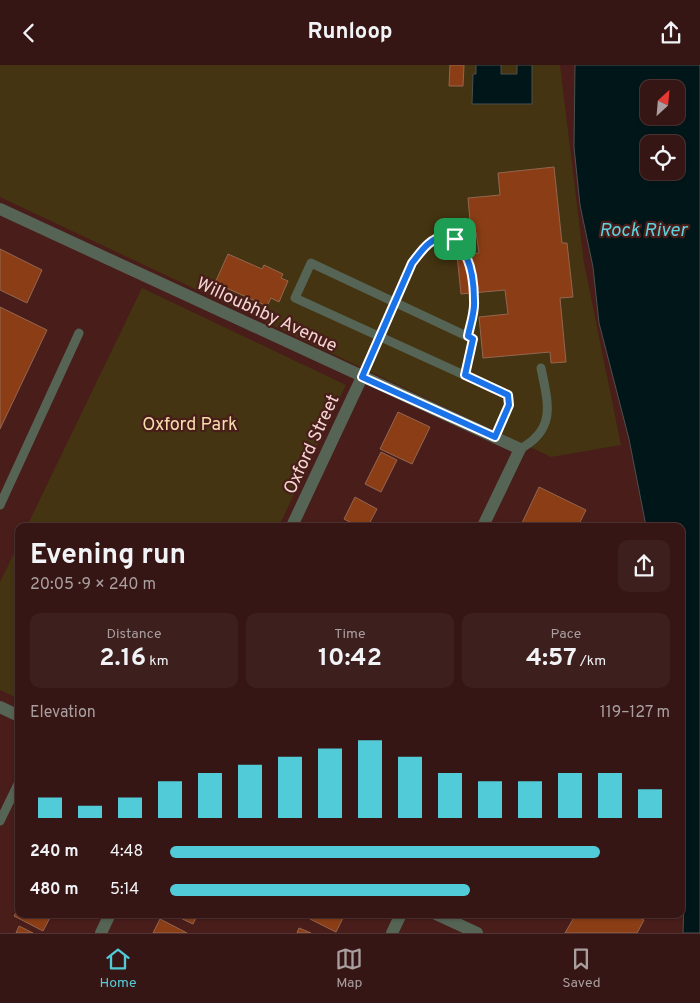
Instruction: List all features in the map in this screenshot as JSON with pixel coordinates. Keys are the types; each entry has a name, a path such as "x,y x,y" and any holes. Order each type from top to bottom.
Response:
{"street":[{"name":"Willoubhby Avenue","path":"0,209 520,449"},
{"name":"Oxford Street","path":"293,523 362,377"},
{"path":"484,523 520,449"},
{"path":"0,707 15,714"},
{"path":"101,933 108,918"},
{"path":"392,933 399,918"},
{"path":"445,918 477,933"}],"lane":[{"path":"362,377 412,263 424,247 435,238 447,235 455,239 467,255 474,301 468,336"},
{"path":"465,375 473,339 311,263 295,298 508,395 509,405 495,437"},
{"path":"0,505 79,333"},
{"path":"520,449 533,442 543,430 548,415 541,368"},
{"path":"0,821 15,790"}],"green space":[{"path":"0,65 560,65 584,263 621,445 551,457 0,197"},
{"name":"Oxford Park","path":"142,288 346,385 280,523 28,523"},
{"path":"15,551 15,697 0,690 0,582"}],"water":[{"path":"476,65 501,65 501,74 517,74 517,65 532,65 532,104 472,104 473,74 476,74"},
{"name":"Rock River","path":"575,65 700,65 700,933 683,933 685,918 685,523 645,523 629,439 599,323 593,267 580,205 574,147"}],"building":[{"path":"450,65 464,65 463,86 449,86"},
{"path":"554,167 562,243 567,243 573,297 560,298 566,362 551,363 550,352 483,358 479,317 508,314 505,290 461,294 457,255 479,253 476,232 471,231 468,198 500,195 498,173"},
{"path":"0,249 42,270 27,303 0,290"},
{"path":"228,254 262,269 264,265 283,274 281,278 288,281 279,302 271,298 267,306 215,283"},
{"path":"0,307 47,330 0,429"},
{"path":"398,412 430,427 412,464 380,449"},
{"path":"381,452 397,460 381,492 365,484"},
{"path":"539,487 586,510 580,523 522,523"},
{"path":"355,497 377,509 370,523 351,523 344,519"},
{"path":"18,918 50,918 43,931"},
{"path":"180,918 196,918 193,924"},
{"path":"311,918 343,918 336,932"},
{"path":"574,918 640,918 644,920 637,933 565,933"},
{"path":"160,919 187,933 153,933"},
{"path":"19,926 33,933 16,933"},
{"path":"299,928 311,933 297,933"}],"route":[{"path":"447,235 455,239 467,255 474,301 468,336 473,339 465,375 508,395 509,405 495,437 362,377 412,263 424,247 435,238 447,235"}]}
